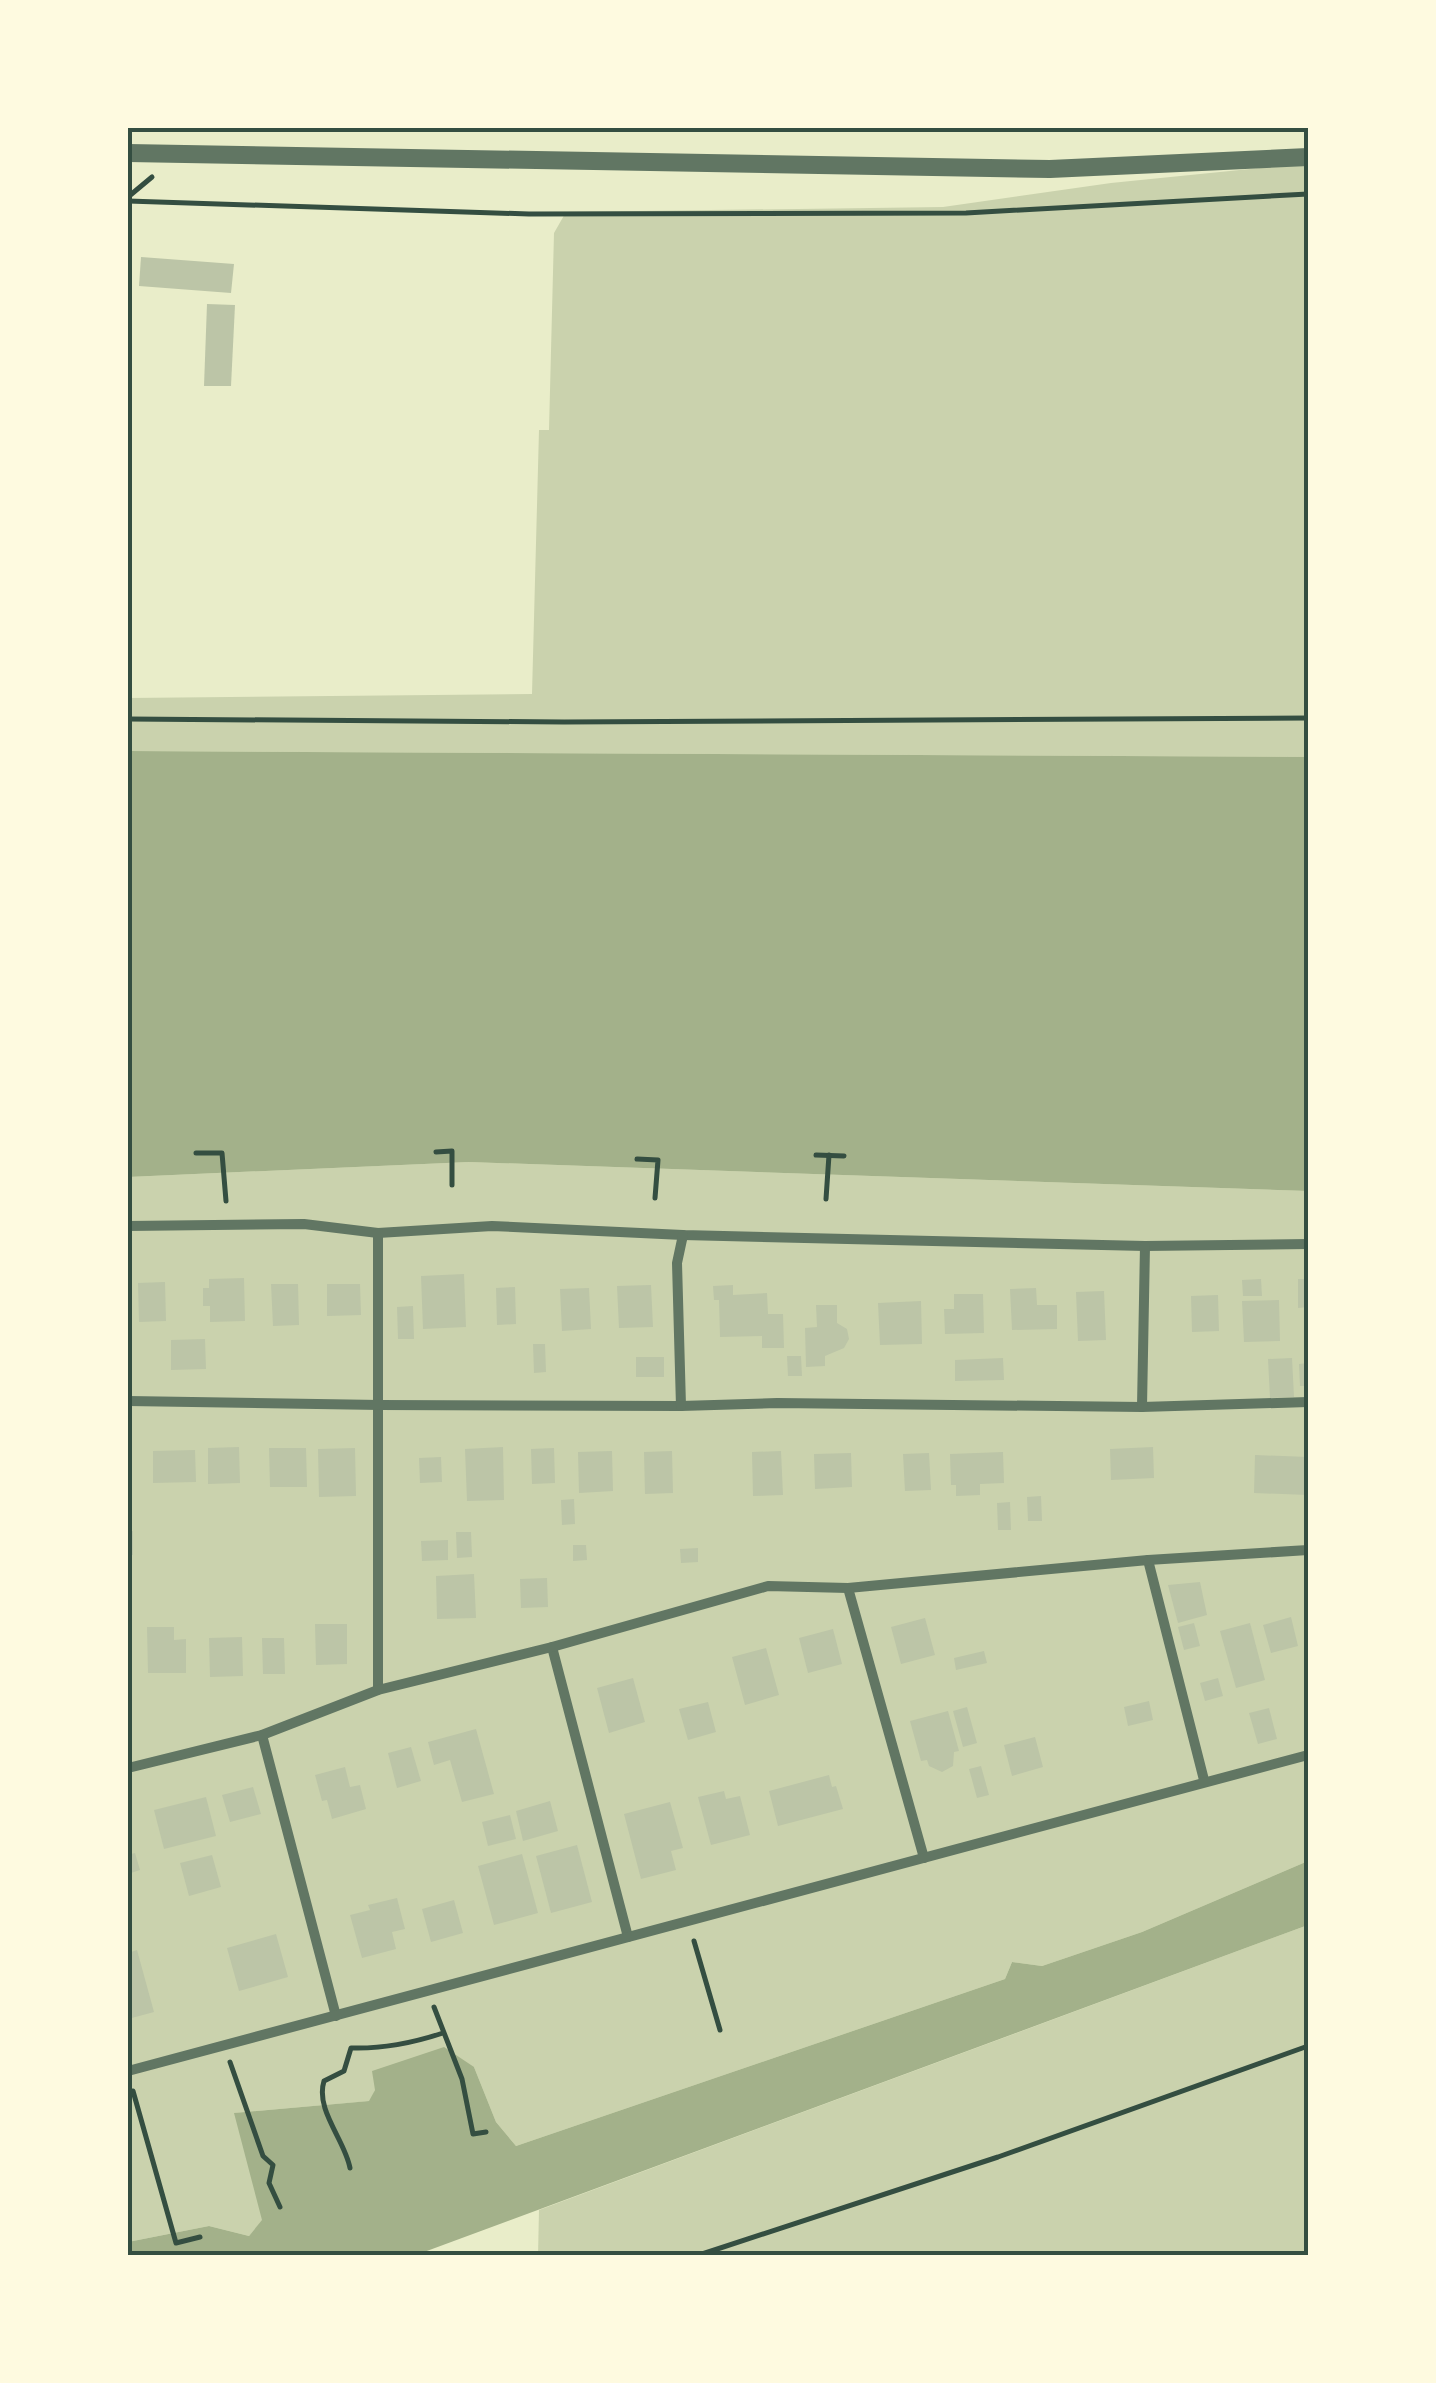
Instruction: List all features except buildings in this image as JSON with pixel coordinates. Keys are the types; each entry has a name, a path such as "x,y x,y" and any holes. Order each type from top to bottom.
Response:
{"street":[{"path":"128,153 1050,169 1308,157"},
{"path":"128,1226 304,1224 378,1233 492,1226 683,1235 1145,1246 1308,1244"},
{"path":"378,1233 378,1690"},
{"path":"681,1406 677,1263 683,1235"},
{"path":"1142,1407 1145,1246"},
{"path":"128,1401 380,1406 681,1406 776,1402 1142,1407 1308,1402"},
{"path":"128,1768 262,1735 378,1690 552,1647 768,1586 848,1588 1148,1560 1308,1550"},
{"path":"1148,1560 1204,1780"},
{"path":"848,1588 924,1858"},
{"path":"552,1647 628,1937"},
{"path":"262,1735 336,2016"},
{"path":"128,2071 1308,1755"}],"path":[{"path":"128,201 529,214 966,213 1308,194"},
{"path":"128,719 564,722 1308,718"},
{"path":"436,1152 452,1152 452,1185"},
{"path":"196,1154 222,1153 226,1201"},
{"path":"816,1155 844,1156"},
{"path":"826,1199 829,1155"},
{"path":"638,1159 658,1160 655,1198"},
{"path":"688,1921 720,2030"},
{"path":"428,1991 462,2079 474,2134 486,2132"},
{"path":"350,2168 347,2149 320,2093 324,2082 344,2071 351,2048 389,2048 405,2039 421,2040 443,2033"},
{"path":"223,2046 243,2092 263,2156 272,2165 269,2182 280,2207"},
{"path":"696,2256 998,2157 1308,2046"},
{"path":"128,2071 176,2243 200,2237"}],"shaded area":[{"path":"1308,163 1308,757 128,751 128,698 532,694 539,430 549,430 554,233 566,212 943,207 1111,183"},
{"path":"128,751 1308,757 1308,1191 469,1162 128,1177"},
{"path":"469,1162 1308,1191 1308,1861 1142,1932 1042,1966 1012,1962 1005,1979 516,2146 496,2122 474,2067 375,2090 370,2101 235,2113 263,2220 249,2236 209,2226 128,2242 128,1177"},
{"path":"1308,1861 1308,1925 416,2255 128,2256 128,2242 209,2226 249,2236 262,2220 234,2113 369,2101 375,2090 372,2071 444,2047 474,2067 496,2122 516,2146 1005,1979 1012,1962 1042,1966 1142,1932"},
{"path":"1308,1925 1308,2255 538,2256 539,2210"}]}
